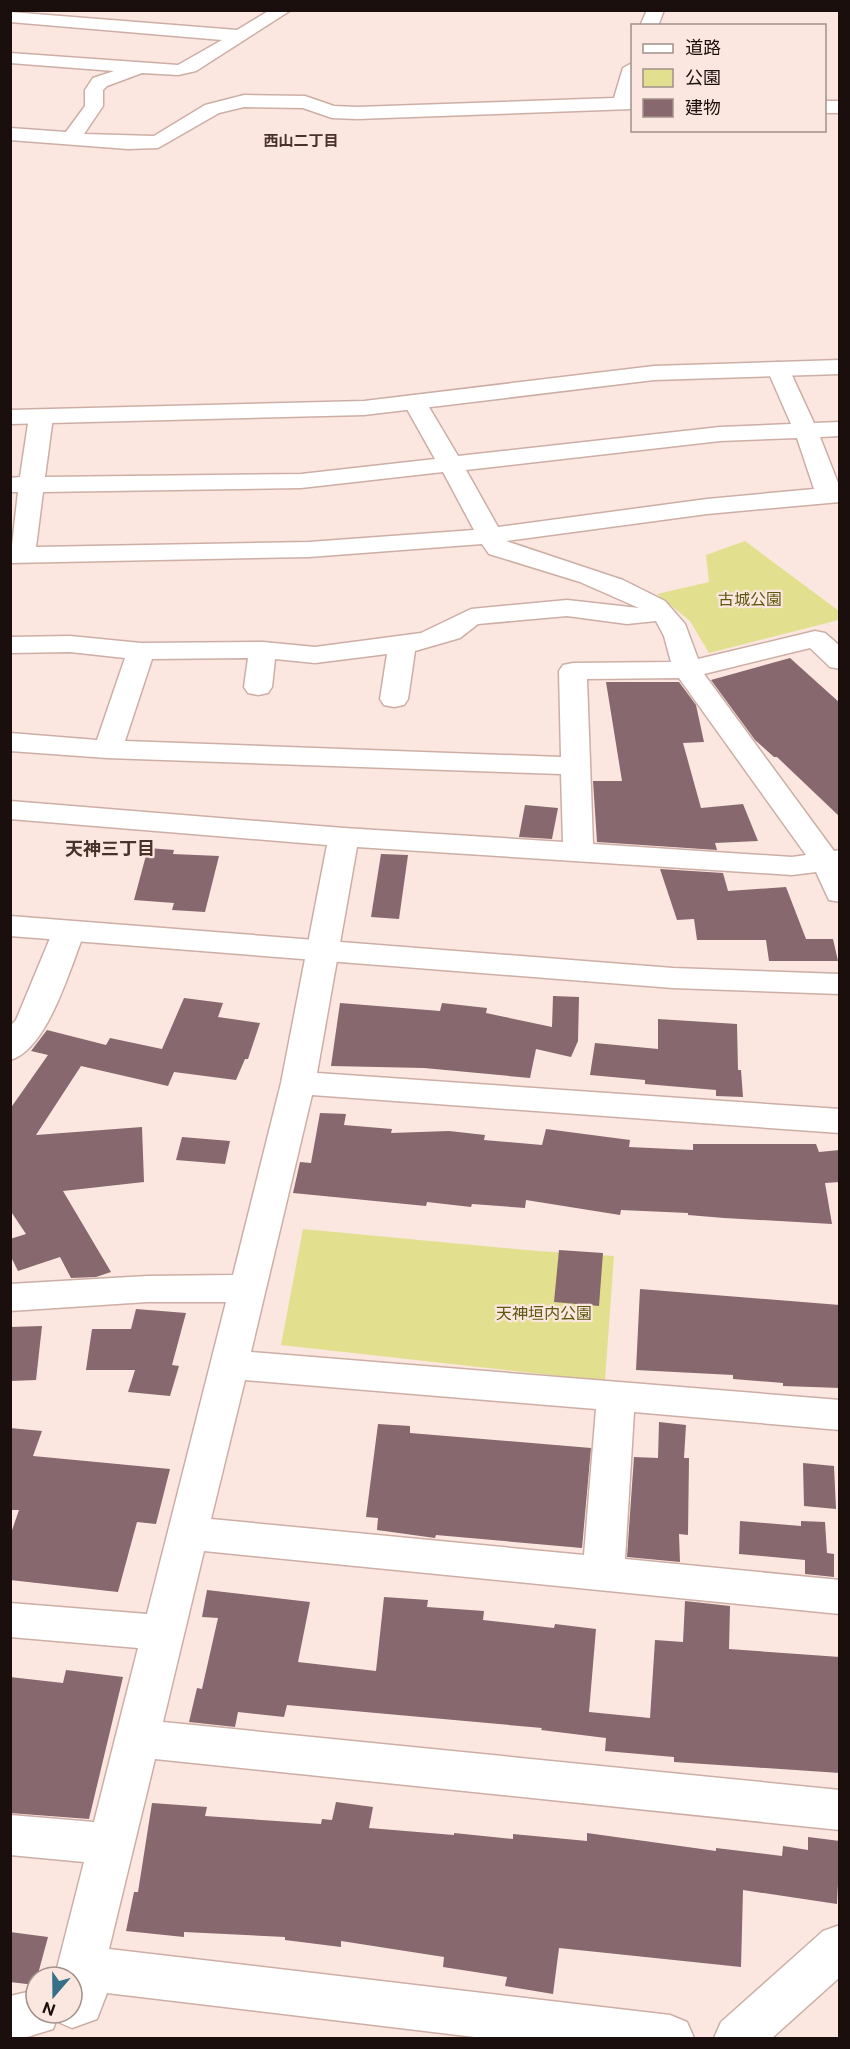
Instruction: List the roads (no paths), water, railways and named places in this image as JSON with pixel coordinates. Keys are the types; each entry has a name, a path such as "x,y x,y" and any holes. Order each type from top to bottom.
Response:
{"street":[{"path":"10,77 19,59 170,71 190,67 283,10"},
{"path":"650,24 656,10"},
{"path":"10,17 240,36"},
{"path":"72,138 91,113 94,106 94,90 100,82 138,69"},
{"path":"10,134 128,143 158,142 212,109 244,101 305,102 332,112 357,113 627,103 631,80"},
{"path":"10,417 364,408 654,373 840,367"},
{"path":"41,417 22,486 16,555 229,554 366,547 489,535 748,501 835,495 778,369"},
{"path":"415,402 498,549 630,591 661,611 676,634 687,670 833,860 840,893"},
{"path":"22,486 301,482 720,434 840,429"},
{"path":"13,652 70,644 141,651 263,650 315,655 426,641 450,632 471,617 567,608 627,616 644,616 661,611"},
{"path":"578,852 573,671 687,670 814,639 840,661"},
{"path":"394,699 402,644"},
{"path":"258,687 263,650"},
{"path":"107,749 116,733 141,651"},
{"path":"10,742 107,749 576,766"},
{"path":"10,810 344,837 792,867 833,860"},
{"path":"82,1965 298,1083 344,837"},
{"path":"10,926 673,978 840,984"},
{"path":"10,1049 31,1023 69,931"},
{"path":"298,1083 840,1121"},
{"path":"10,1298 147,1289 248,1288"},
{"path":"229,1364 840,1415"},
{"path":"603,1574 616,1396"},
{"path":"188,1533 840,1597"},
{"path":"10,1620 163,1633"},
{"path":"138,1738 840,1810"},
{"path":"10,1835 112,1844"},
{"path":"738,2038 840,1946"},
{"path":"84,1987 670,2038"}],"district":[{"name":"西山二丁目","path":"301,140"},
{"name":"天神三丁目","path":"110,848"}],"park label":[{"name":"古城公園","path":"750,599"},
{"name":"天神垣内公園","path":"544,1313"}]}
